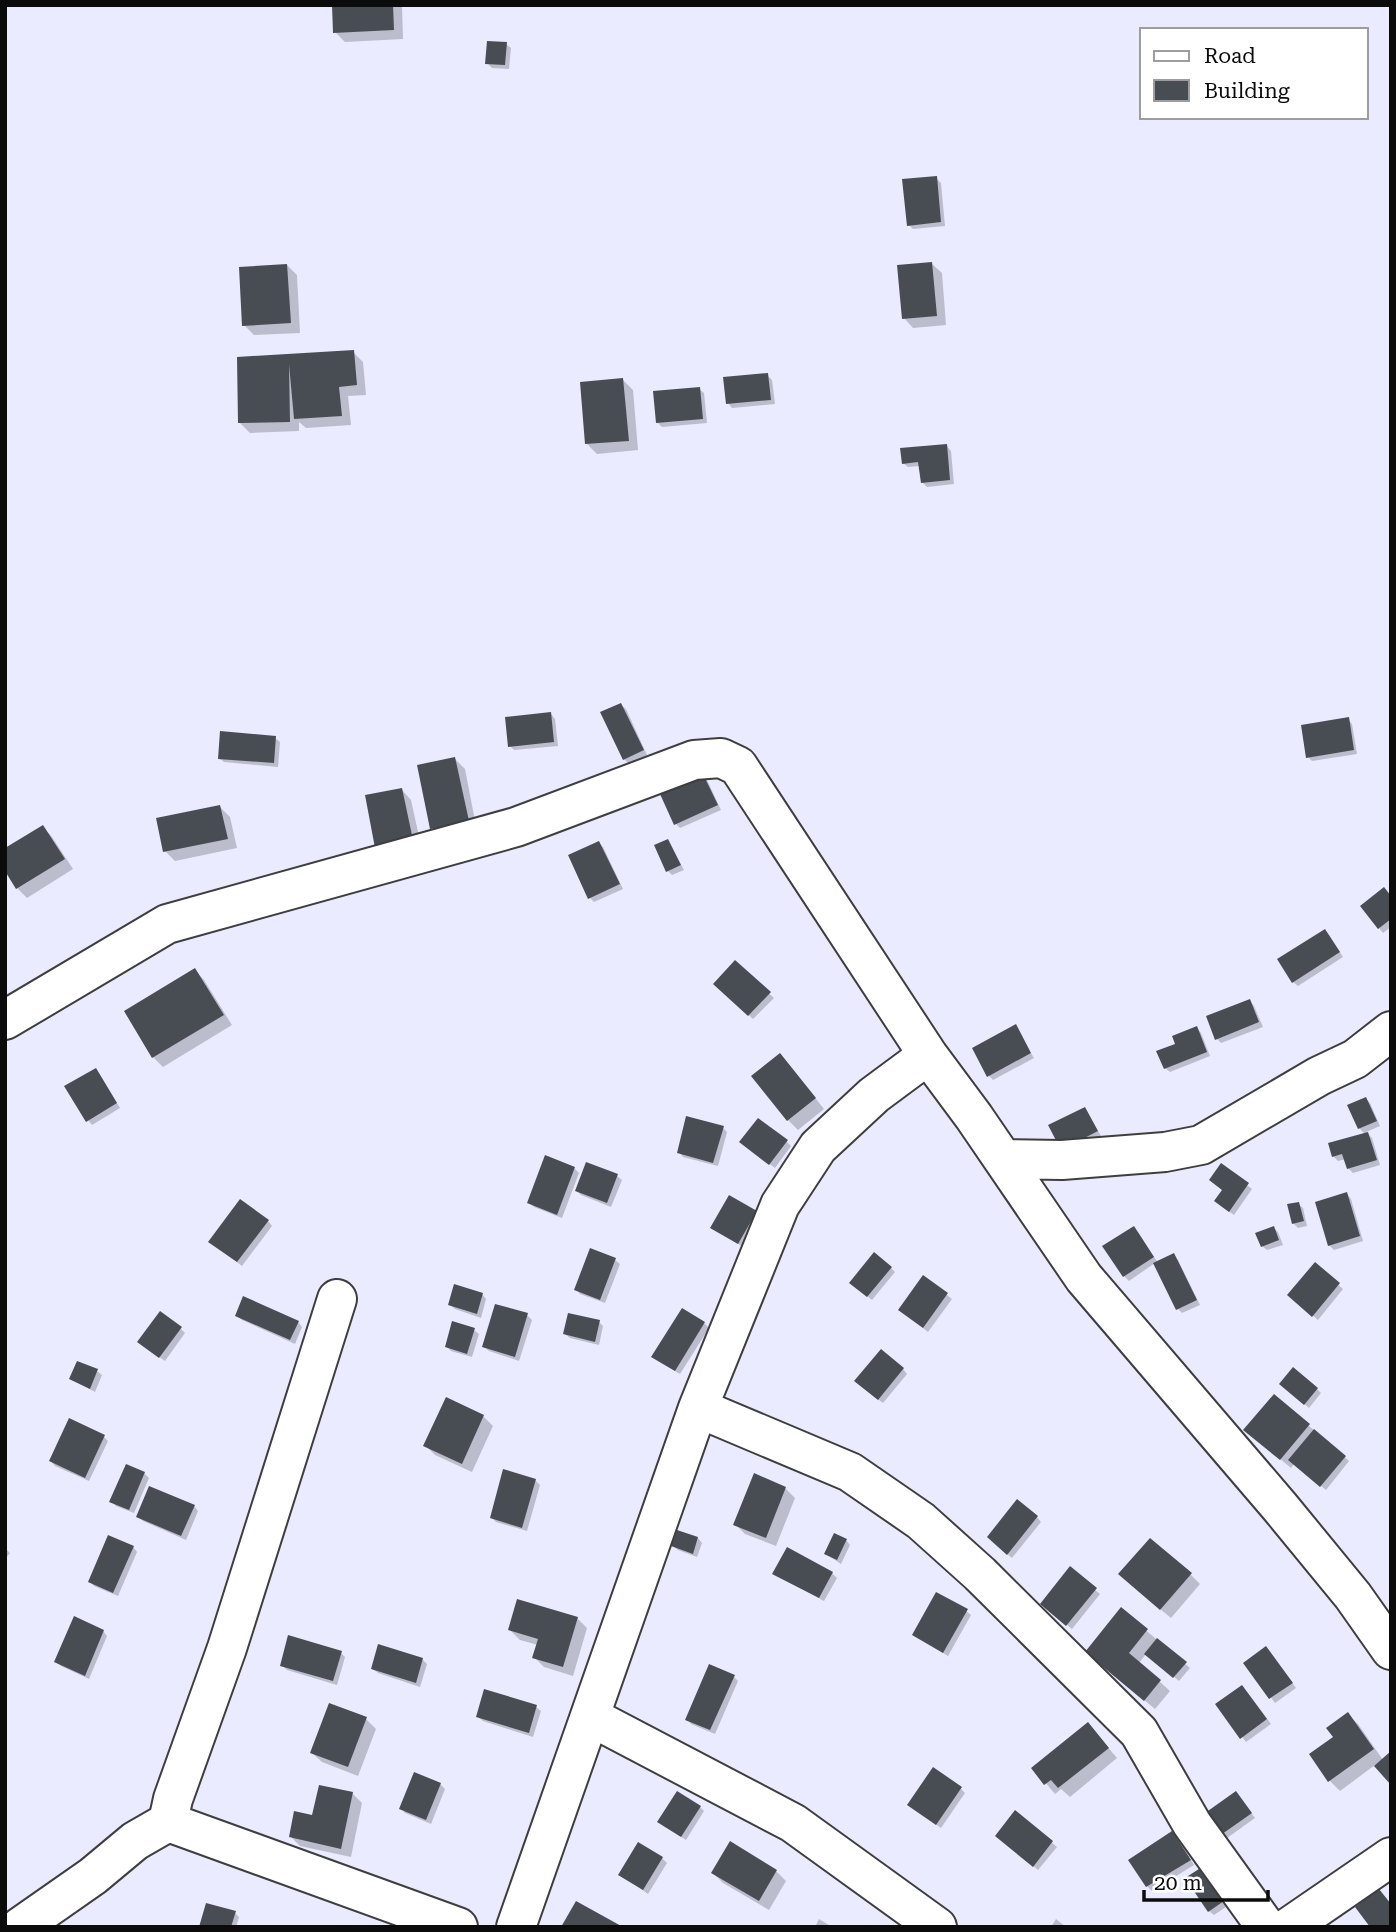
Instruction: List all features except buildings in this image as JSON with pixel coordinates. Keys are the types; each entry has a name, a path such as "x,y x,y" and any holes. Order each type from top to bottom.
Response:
{"street":[{"path":"5,1020 167,924 516,827 694,760 721,758 738,766 928,1055 1084,1278 1280,1507 1353,1596 1391,1650"},
{"path":"1003,1159 1062,1160 1165,1152 1201,1145 1319,1076 1355,1059 1391,1031"},
{"path":"516,1927 698,1408 779,1205 818,1147 874,1095 928,1055"},
{"path":"20,1927 93,1876 135,1841 168,1822 173,1799 227,1648 337,1298"},
{"path":"698,1408 850,1472 920,1521 980,1573 1139,1732 1192,1824 1266,1927"},
{"path":"591,1717 793,1823 937,1927"},
{"path":"168,1822 458,1927"},
{"path":"1289,1927 1391,1857"}]}
